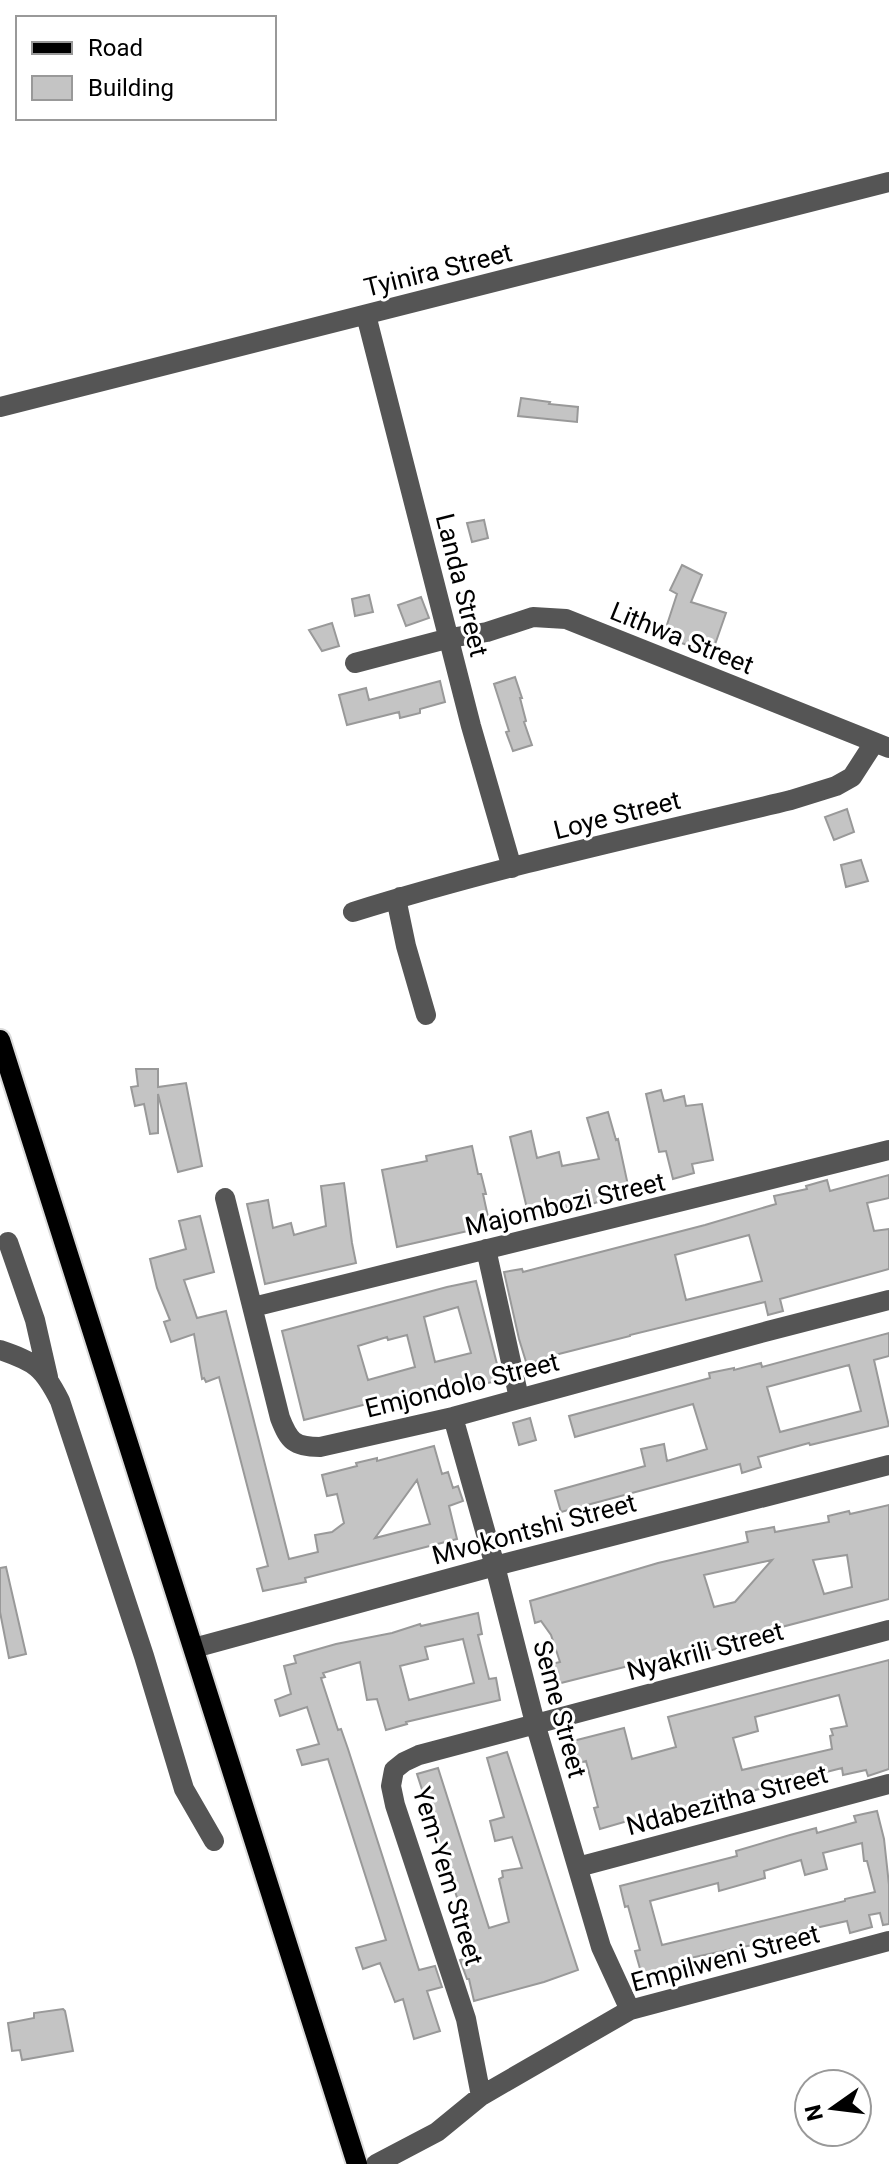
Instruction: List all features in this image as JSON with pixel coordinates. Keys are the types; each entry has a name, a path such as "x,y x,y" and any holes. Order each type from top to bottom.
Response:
{"main road":[{"path":"0,1040 357,2164"}],"street":[{"name":"Tyinira Street","path":"0,407 889,182"},
{"name":"Landa Street","path":"366,315 471,726 512,868"},
{"name":"Lithwa Street","path":"355,663 450,638 487,632 533,617 566,619 882,745"},
{"name":"Loye Street","path":"353,912 400,897 791,800 836,786 852,777 882,745"},
{"path":"400,897 397,903 406,946 426,1015"},
{"name":"Majombozi Street","path":"253,1307 889,1150"},
{"name":"Emjondolo Street","path":"225,1198 280,1418 286,1432 303,1447 320,1447 453,1417 889,1300"},
{"path":"8,1242 35,1320 48,1377 60,1401 140,1642 184,1789 214,1841"},
{"path":"486,1249 519,1398"},
{"path":"0,1350 26,1359 48,1377"},
{"name":"Seme Street","path":"453,1417 535,1723 601,1947 630,2010"},
{"name":"Mvokontshi Street","path":"194,1648 495,1566 889,1465"},
{"name":"Nyakrili Street","path":"535,1723 889,1630"},
{"name":"Yem-Yem Street","path":"481,2096 466,2019 391,1786 394,1770 419,1755 535,1723"},
{"name":"Ndabezitha Street","path":"578,1867 889,1784"},
{"name":"Empilweni Street","path":"376,2164 437,2132 481,2096 630,2010 889,1941"}],"building":[{"path":"521,398 578,407 577,422 518,416"},
{"path":"484,520 488,538 472,542 467,523"},
{"path":"682,565 702,575 691,602 726,613 712,653 663,637 677,594 670,590"},
{"path":"369,595 373,612 355,616 352,599"},
{"path":"421,597 429,618 406,626 398,605"},
{"path":"332,623 339,646 322,651 309,630"},
{"path":"515,677 532,745 513,751 494,684"},
{"path":"440,681 445,702 400,718 399,712 347,725 339,695 366,688 369,700"},
{"path":"847,809 854,832 834,840 825,817"},
{"path":"861,860 868,881 846,887 841,865"},
{"path":"136,1069 158,1069 158,1087 186,1083 202,1166 178,1172 158,1094 158,1133 150,1134 144,1104 135,1106 131,1087 138,1086"},
{"path":"661,1090 664,1101 684,1096 686,1106 702,1104 713,1160 692,1164 694,1173 673,1179 666,1151 659,1152 646,1094"},
{"path":"608,1112 618,1139 629,1190 600,1197 601,1201 579,1208 578,1205 529,1217 510,1137 531,1131 537,1158 559,1152 562,1166 599,1159 587,1118"},
{"path":"472,1146 486,1194 483,1194 490,1226 397,1247 382,1170 427,1161 426,1156"},
{"path":"889,1175 889,1198 867,1203 874,1231 889,1229 889,1269 780,1299 783,1311 768,1315 765,1302 630,1335 527,1365 504,1272 522,1269 523,1272 705,1225 776,1204 774,1196 807,1189 806,1186 827,1180 830,1191","holes":["749,1235 762,1281 686,1300 675,1255"]},
{"path":"344,1183 356,1263 265,1284 247,1204 268,1200 273,1228 291,1223 294,1235 326,1226 321,1186"},
{"path":"200,1216 214,1272 184,1280 197,1318 226,1311 289,1559 318,1552 315,1535 332,1532 344,1523 337,1494 327,1496 322,1475 357,1466 356,1463 377,1458 377,1461 434,1446 442,1474 448,1472 453,1488 458,1486 463,1501 449,1506 457,1539 305,1578 306,1582 263,1591 257,1569 268,1566 219,1377 206,1382 202,1379 194,1334 171,1342 164,1322 170,1320 150,1259 186,1249 179,1221","holes":["417,1480 430,1524 375,1538"]},
{"path":"476,1281 501,1380 479,1385 477,1376 304,1420 282,1331","holes":["458,1307 471,1353 435,1362 424,1317","407,1335 415,1367 368,1380 358,1346 387,1337 388,1340"]},
{"path":"889,1333 889,1356 874,1360 889,1426 758,1457 761,1467 742,1473 740,1464 561,1512 555,1491 645,1466 641,1449 664,1444 667,1461 707,1449 693,1404 575,1437 569,1416 710,1378 709,1373 761,1363 762,1367","holes":["849,1365 861,1411 780,1432 767,1387"]},
{"path":"530,1418 536,1440 519,1445 513,1423"},
{"path":"889,1505 889,1599 728,1641 729,1645 709,1651 708,1646 549,1686 543,1666 560,1662 551,1635 541,1621 535,1623 530,1601 658,1563 748,1542 746,1532 774,1527 775,1532 829,1522 828,1516 849,1511 850,1514","holes":["847,1555 852,1587 824,1594 813,1560","772,1560 735,1602 714,1607 704,1575"]},
{"path":"6,1567 26,1654 9,1658 0,1612 0,1568"},
{"path":"478,1613 482,1634 478,1635 489,1679 496,1678 500,1700 406,1722 386,1730 377,1699 367,1700 360,1662 323,1673 325,1677 321,1678 338,1730 341,1729 348,1749 419,1970 435,1966 442,1987 427,1991 440,2031 414,2039 403,1999 395,2002 380,1963 363,1969 356,1948 386,1940 328,1759 302,1765 297,1750 319,1744 307,1707 280,1716 275,1700 291,1694 284,1666 296,1663 294,1656","holes":["463,1639 474,1683 409,1700 400,1666 428,1659 425,1647"]},
{"path":"889,1660 889,1769 868,1776 866,1770 843,1775 842,1768 600,1829 594,1808 598,1807 586,1761 579,1763 573,1741 624,1728 632,1759 676,1747 668,1717","holes":["839,1695 847,1726 831,1729 832,1749 742,1770 733,1738 758,1731 755,1717"]},
{"path":"507,1752 578,1970 474,2001 460,1960 475,1954 417,1774 438,1768 489,1928 509,1922 499,1879 503,1877 502,1871 522,1868 512,1837 495,1841 490,1821 504,1817 487,1758"},
{"path":"877,1811 884,1839 889,1885 889,1924 883,1925 880,1913 869,1915 872,1927 850,1933 847,1921 811,1929 690,1958 691,1962 661,1970 662,1974 643,1979 635,1951 640,1950 620,1886 737,1856 736,1851 790,1835 816,1828 817,1833 856,1822 854,1816","holes":["862,1843 864,1861 867,1861 875,1892 662,1945 650,1901 718,1883 719,1891 765,1878 764,1871 801,1860 805,1875 827,1869 823,1853"]},
{"path":"63,2009 73,2051 22,2060 20,2050 12,2051 8,2023 34,2018 34,2013"}]}
